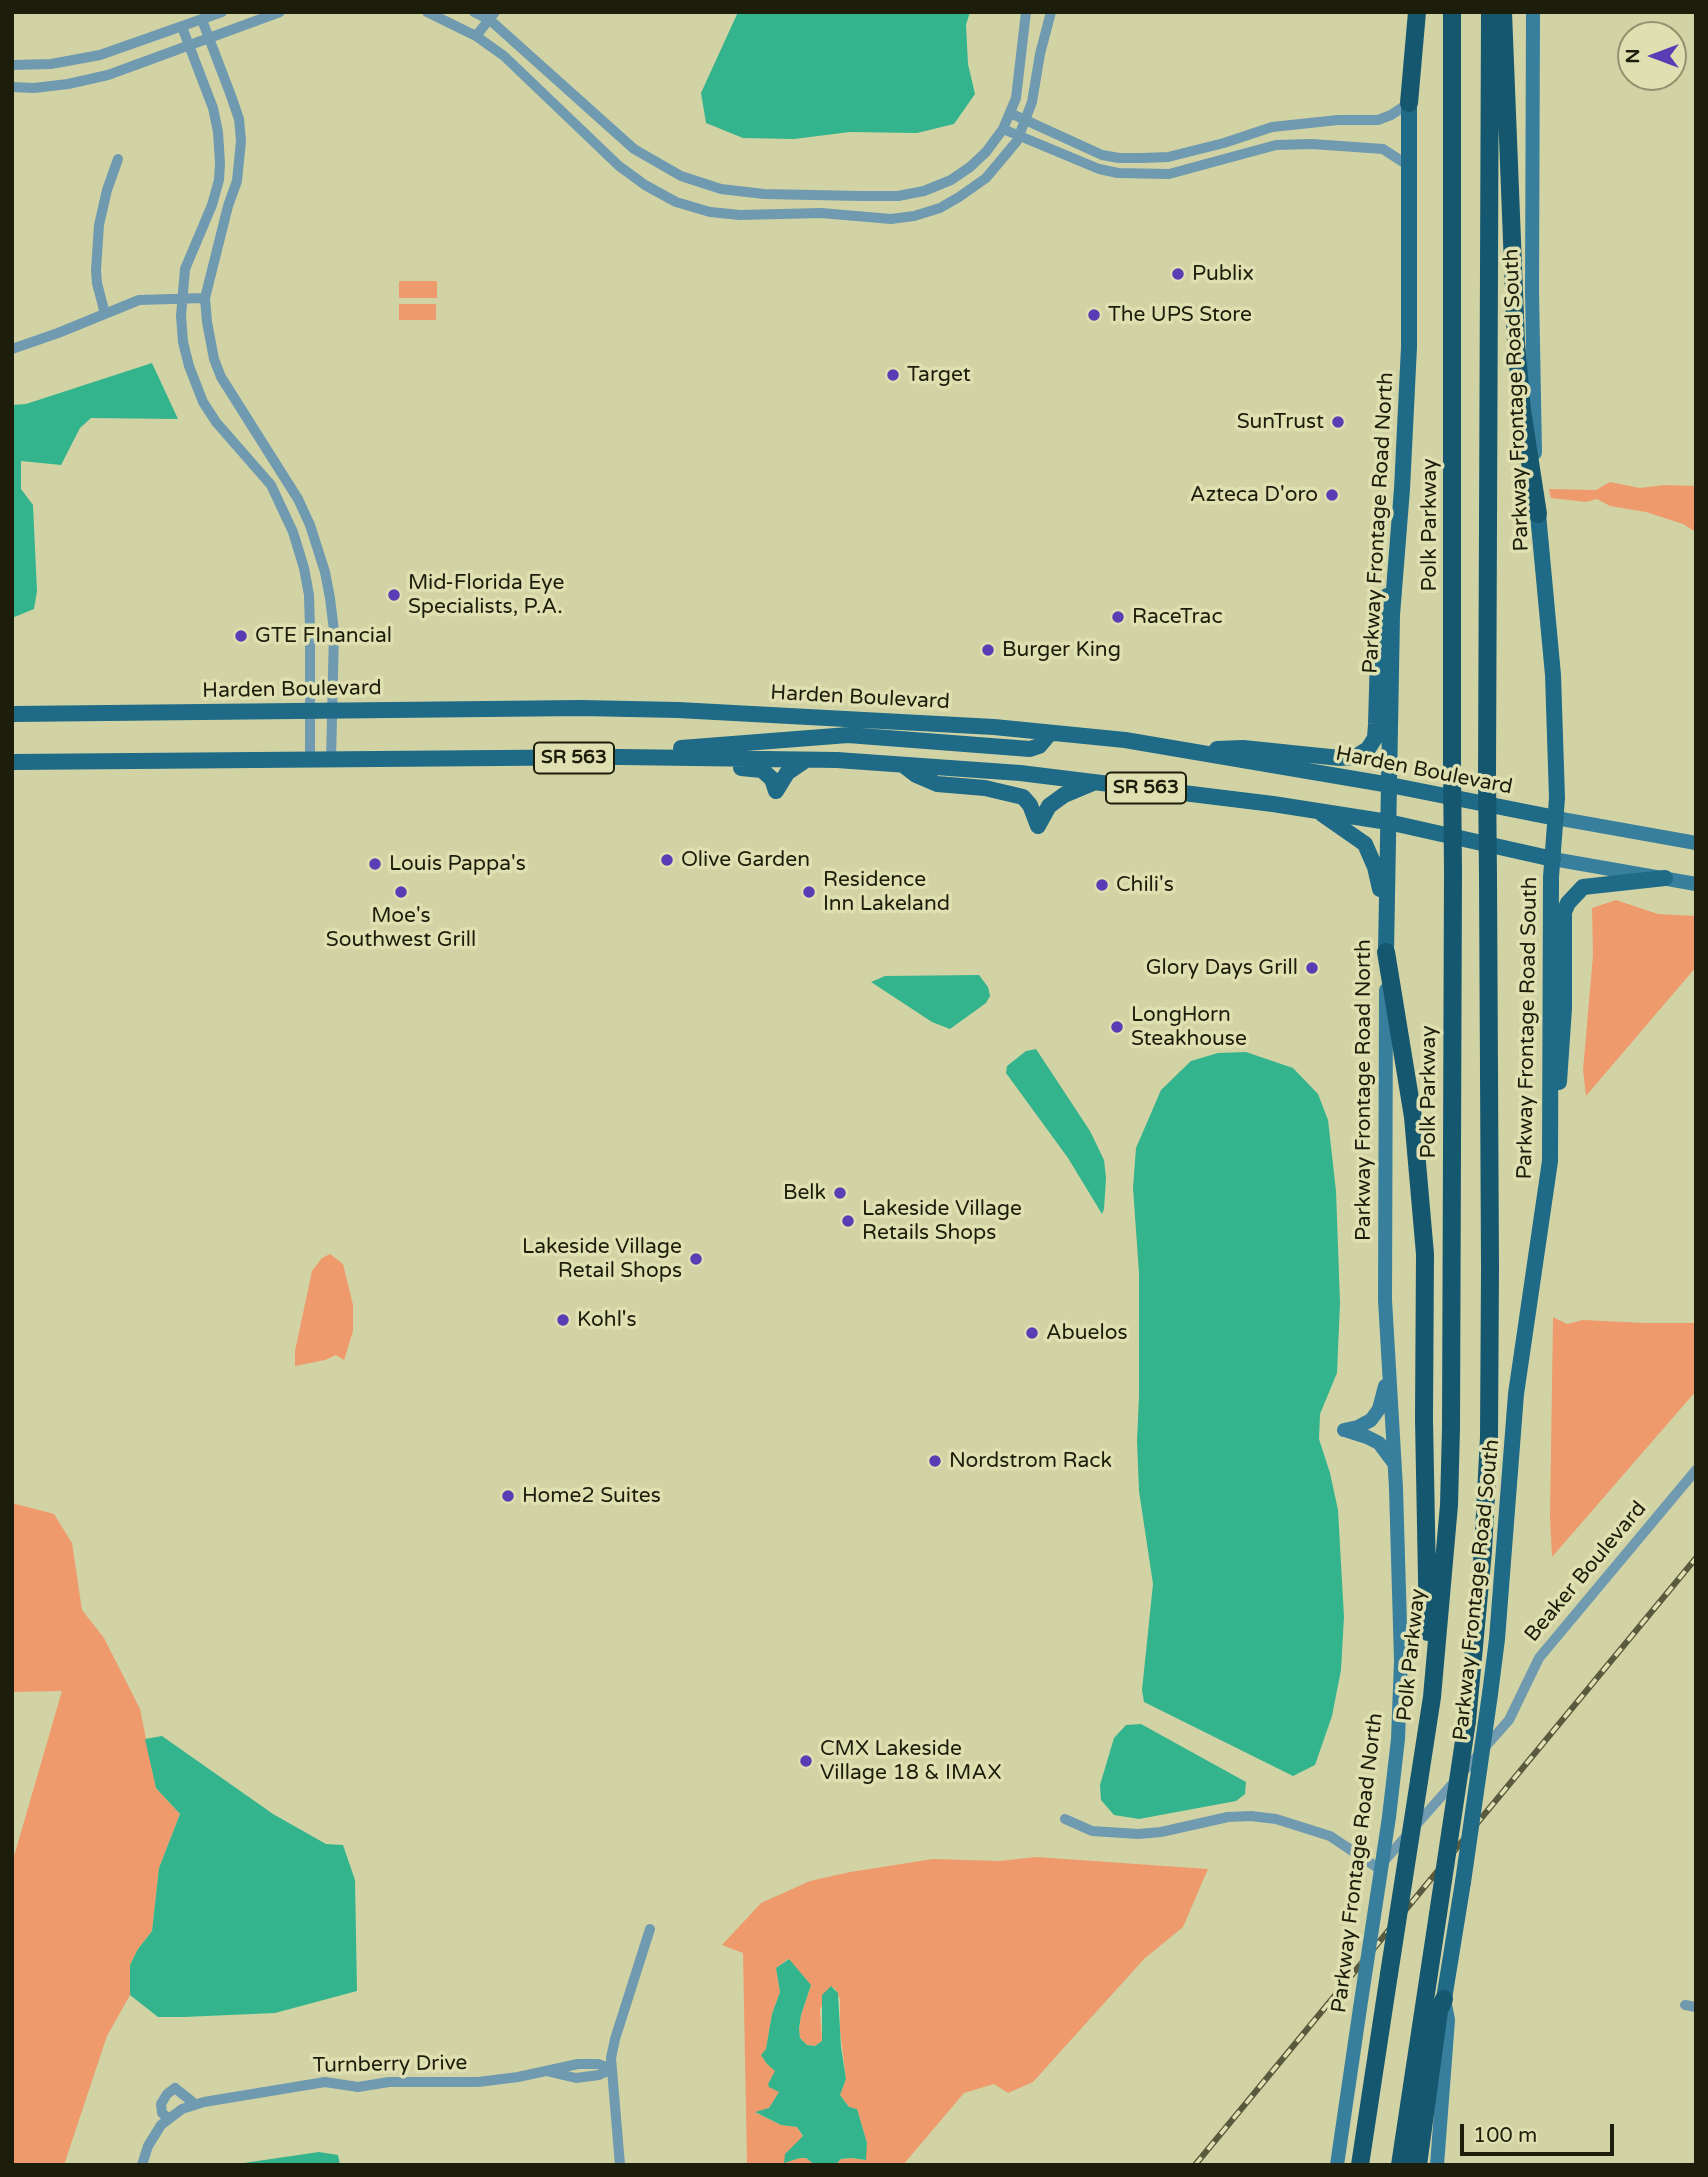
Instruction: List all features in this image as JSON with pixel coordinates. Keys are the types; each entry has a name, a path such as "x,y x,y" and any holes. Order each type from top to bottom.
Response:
{"highway":[{"path":"1409,103 1417,12"},
{"name":"Polk Parkway","path":"1360,2165 1428,1719 1445,1565 1450,1454 1453,871 1452,12"},
{"path":"1400,2165 1467,1721 1482,1575 1489,1437 1487,775 1490,12"},
{"path":"1503,12 1516,342 1524,422 1538,514"},
{"path":"1386,952 1413,1117 1425,1254 1428,1719"},
{"path":"1419,2165 1439,2011 1444,1999"}],"main road":[{"name":"Parkway Frontage Road North","path":"1337,2165 1389,1817 1398,1739 1401,1661 1384,1225 1392,615 1409,347 1410,12"},
{"name":"Parkway Frontage Road South","path":"1437,2165 1448,2020 1444,1999 1490,1694 1516,1394 1550,1161 1549,1007 1556,818 1553,675 1538,514 1533,367 1533,12"},
{"path":"1183,750 1243,748 1340,758 1354,757 1368,750 1375,738 1377,724 1378,621 1395,572"},
{"name":"Harden Boulevard","path":"12,714 581,708 678,710 994,727 1125,740 1390,785 1696,843"},
{"path":"536,759 579,750 682,748 848,736 1030,750 1039,746 1050,733"},
{"path":"621,757 647,766 762,770 772,779 776,791 787,773 806,760"},
{"name":"SR 563","path":"12,762 621,757 806,760 1020,773 1388,822 1553,859 1696,884"},
{"path":"903,765 916,775 937,784 985,788 1023,797 1030,805 1038,826 1049,806 1064,795 1096,782"},
{"path":"1319,811 1365,844 1376,867 1386,915"},
{"path":"1550,1161 1556,1124 1564,1008 1564,912 1568,903 1583,887 1665,878"},
{"path":"1389,1371 1379,1409 1372,1418 1358,1427 1344,1430 1379,1443 1394,1463"}],"street":[{"path":"12,65 51,64 100,55 222,12"},
{"path":"12,87 34,88 92,79 279,12"},
{"path":"427,12 476,36 504,56 619,166 645,185 676,202 710,212 740,215 821,213 868,218 914,216 940,208 986,178 1021,137 1033,100 1040,54 1052,12"},
{"path":"474,12 492,16 634,149 681,176 721,189 764,194 861,196 898,196 924,191 951,180 970,167 1003,129 1010,113 1019,77 1026,12"},
{"path":"476,36 492,16"},
{"path":"202,20 239,119 241,141 237,181 205,298 214,359 220,377 298,499 314,537 330,598 334,631 331,760"},
{"path":"182,27 213,108 220,163 219,180 212,205 185,269 182,299 183,342 188,366 203,402 216,422 271,485 293,532 304,568 309,595 310,760"},
{"path":"1010,113 1102,155 1142,159 1168,157 1272,127 1338,120 1378,120 1409,103"},
{"path":"1003,129 1099,169 1129,174 1169,174 1276,145 1312,144 1383,149 1409,166"},
{"path":"105,314 96,270 99,225 118,159"},
{"path":"12,349 139,300 205,298"},
{"name":"Beaker Boulevard","path":"1065,1819 1092,1831 1138,1834 1161,1832 1228,1817 1276,1819 1330,1836 1378,1868 1509,1720 1532,1670 1548,1646 1696,1470"},
{"path":"620,2165 612,2069 615,2039 650,1929"},
{"name":"Turnberry Drive","path":"142,2165 153,2137 168,2118 195,2104 325,2082 358,2087 389,2082 478,2082 519,2077 578,2064 598,2064 612,2069"},
{"path":"168,2118 162,2113 161,2105 167,2094 175,2088 195,2104"}],"shaded area":[{"path":"738,12 970,12 966,25 968,64 975,94 954,124 917,133 850,132 794,139 743,138 706,123 701,93"},
{"path":"399,281 437,281 437,298 399,298"},
{"path":"399,304 436,304 436,320 399,320"},
{"path":"152,363 178,419 91,418 80,428 61,465 21,461 21,489 33,505 37,591 34,609 12,618 12,405 26,404"},
{"path":"1610,482 1640,488 1664,485 1696,486 1696,532 1683,524 1646,512 1610,506 1597,499 1586,502 1551,498 1549,489 1596,490"},
{"path":"1616,900 1658,914 1696,916 1696,967 1586,1096 1583,1070 1593,955 1592,908"},
{"path":"979,975 988,987 990,996 986,1003 950,1029 932,1022 871,982 885,976"},
{"path":"1036,1049 1090,1131 1104,1160 1106,1178 1102,1214 1068,1158 1006,1073 1007,1066 1026,1051"},
{"path":"1246,1052 1293,1068 1318,1094 1328,1120 1336,1191 1340,1303 1337,1373 1320,1414 1319,1439 1338,1510 1344,1617 1341,1670 1332,1716 1315,1765 1293,1776 1144,1702 1142,1690 1153,1584 1139,1491 1137,1441 1139,1273 1133,1188 1136,1148 1161,1090 1191,1061 1218,1053"},
{"path":"330,1254 343,1264 353,1305 353,1331 344,1360 336,1355 295,1366 295,1351 312,1271 322,1258"},
{"path":"1553,1317 1567,1324 1583,1320 1696,1323 1696,1391 1552,1557 1550,1517"},
{"path":"12,1503 54,1514 72,1543 82,1610 104,1638 140,1709 156,1788 180,1814 159,1868 152,1931 130,1965 130,1995 107,2036 64,2165 12,2165 12,1863 62,1691 12,1692"},
{"path":"1141,1724 1246,1782 1245,1794 1236,1801 1139,1819 1114,1815 1101,1800 1100,1785 1114,1738 1126,1725"},
{"path":"162,1736 273,1814 326,1844 343,1845 355,1880 357,1991 275,2013 184,2017 158,2017 130,1995 130,1965 152,1931 159,1868 180,1814 156,1788 145,1739"},
{"path":"1036,1857 1208,1869 1183,1927 1144,1959 1033,2082 1008,2093 994,2084 964,2093 903,2165 835,2165 841,2159 865,2160 867,2143 857,2109 849,2107 840,2095 846,2079 840,2030 840,1999 834,1987 820,2009 822,2041 815,2046 807,2045 800,2038 799,2030 811,1985 788,1959 776,1968 780,1992 772,2014 766,2049 767,2064 776,2071 768,2084 780,2092 769,2108 756,2113 781,2125 797,2127 803,2137 785,2154 785,2162 806,2158 815,2165 747,2165 743,1953 722,1945 761,1903 810,1881 850,1872 933,1859 999,1861"},
{"path":"789,1959 811,1985 799,2029 800,2038 807,2045 815,2046 822,2041 822,1995 831,1986 838,1993 846,2079 840,2095 849,2107 857,2109 867,2143 866,2160 851,2158 841,2159 835,2165 815,2165 806,2158 800,2158 784,2163 785,2154 803,2136 797,2127 781,2125 755,2112 769,2108 779,2092 769,2087 775,2071 761,2055 766,2049 772,2014 780,1992 776,1968"},
{"path":"319,2152 338,2155 340,2165 230,2165"}],"railway":[{"path":"1195,2165 1696,1558"}],"place":[{"name":"Publix","path":"1178,274"},
{"name":"The UPS Store","path":"1094,315"},
{"name":"Target","path":"893,375"},
{"name":"SunTrust","path":"1338,422"},
{"name":"Azteca D'oro","path":"1332,495"},
{"name":"Mid-Florida Eye Specialists, P.A.","path":"394,595"},
{"name":"RaceTrac","path":"1118,617"},
{"name":"GTE FInancial","path":"241,636"},
{"name":"Burger King","path":"988,650"},
{"name":"Olive Garden","path":"667,860"},
{"name":"Louis Pappa's","path":"375,864"},
{"name":"Chili's","path":"1102,885"},
{"name":"Moe's Southwest Grill","path":"401,892"},
{"name":"Residence Inn Lakeland","path":"809,892"},
{"name":"Glory Days Grill","path":"1312,968"},
{"name":"LongHorn Steakhouse","path":"1117,1027"},
{"name":"Belk","path":"840,1193"},
{"name":"Lakeside Village Retails Shops","path":"848,1221"},
{"name":"Lakeside Village Retail Shops","path":"696,1259"},
{"name":"Kohl's","path":"563,1320"},
{"name":"Abuelos","path":"1032,1333"},
{"name":"Nordstrom Rack","path":"935,1461"},
{"name":"Home2 Suites","path":"508,1496"},
{"name":"CMX Lakeside Village 18 & IMAX","path":"806,1761"}]}
